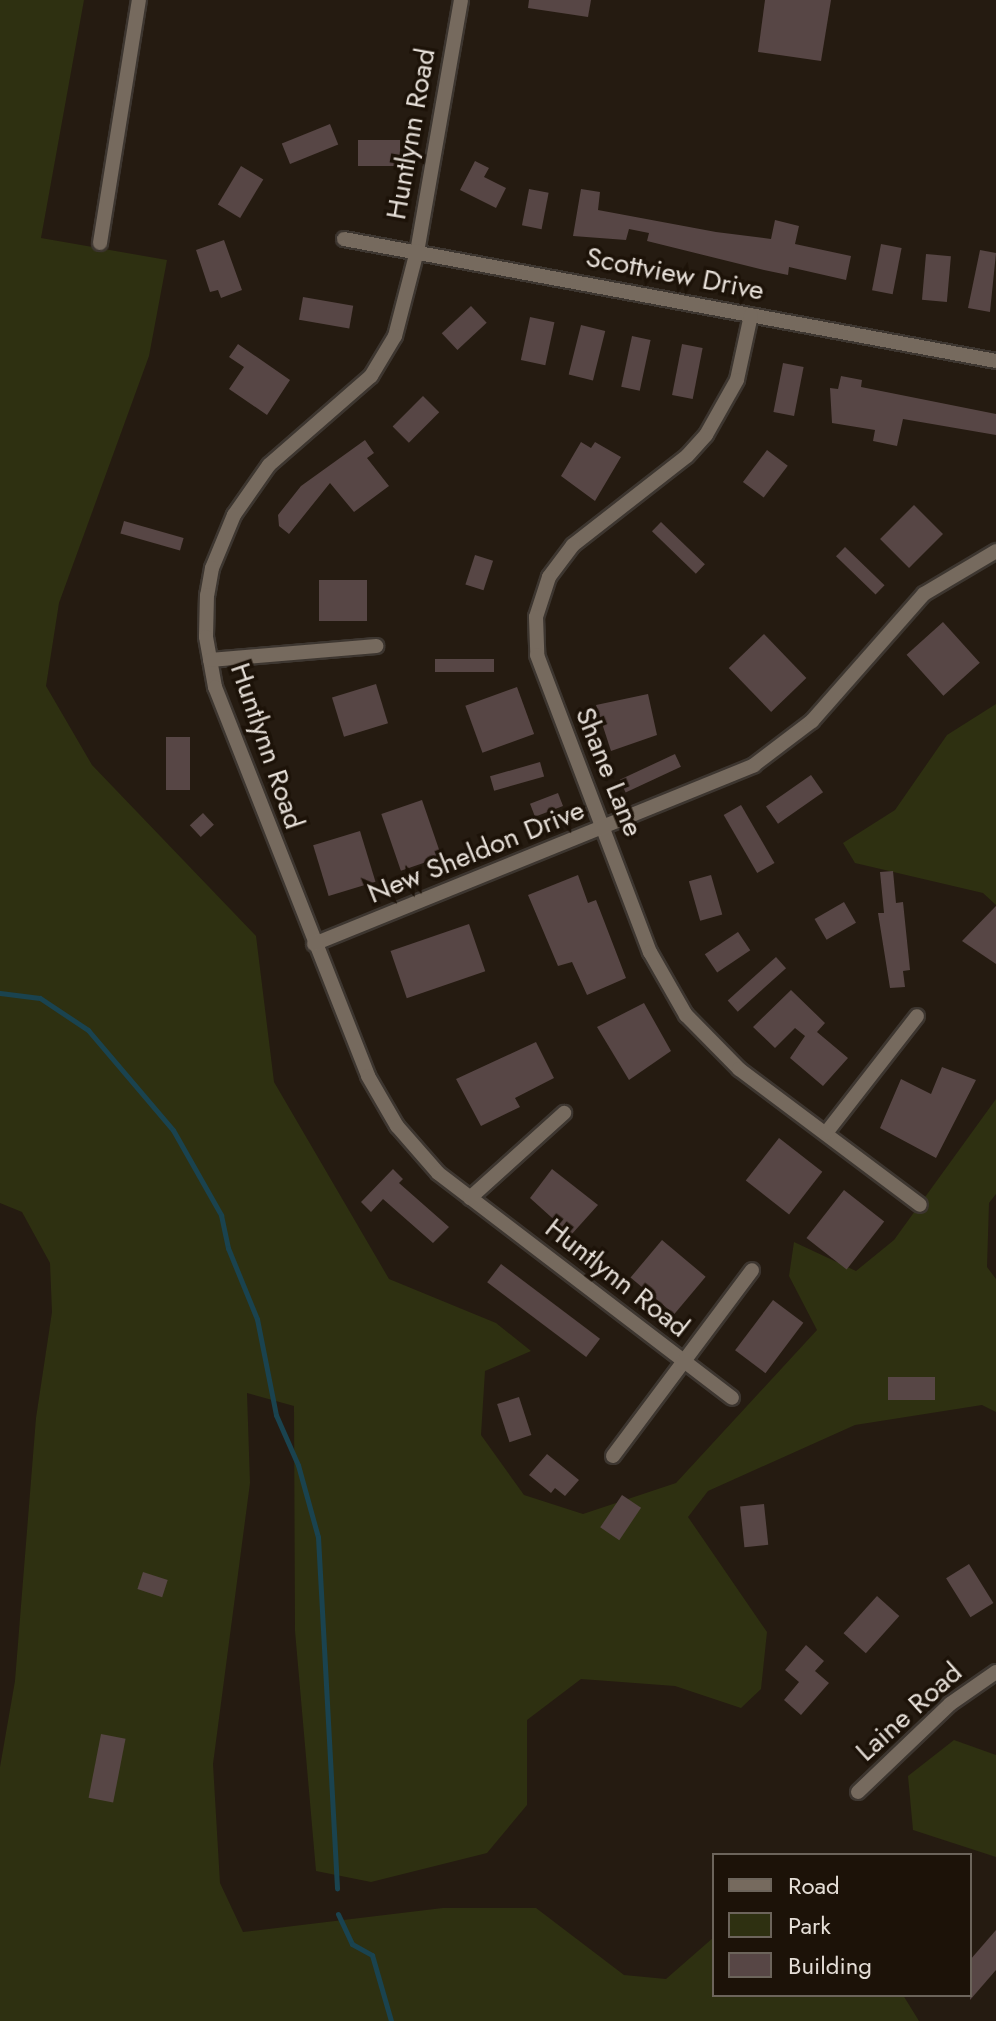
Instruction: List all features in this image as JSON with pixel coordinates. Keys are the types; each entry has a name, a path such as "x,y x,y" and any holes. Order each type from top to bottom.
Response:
{"street":[{"path":"100,243 139,0"},
{"name":"Huntlynn Road","path":"461,0 417,251 395,336 384,359 269,465 234,515 212,568 207,595 210,660 230,733 380,1102 416,1151 470,1198 732,1398"},
{"name":"Scottview Drive","path":"344,239 996,361"},
{"name":"Shane Lane","path":"751,315 737,380 706,435 687,456 573,545 541,596 537,655 650,952 686,1015 739,1069 920,1205"},
{"name":"New Sheldon Drive","path":"314,944 722,781 787,743 908,608 946,579 996,551"},
{"path":"210,660 376,646"},
{"path":"826,1133 917,1016"},
{"path":"470,1198 564,1113"},
{"path":"613,1456 752,1270"},
{"name":"Laine Road","path":"858,1792 950,1704 996,1672"}],"green space":[{"path":"0,0 84,0 41,238 167,260 149,356 59,603 46,686 92,765 256,936 274,1082 389,1279 496,1323 531,1351 485,1371 481,1435 524,1495 583,1514 676,1483 817,1330 789,1276 794,1242 856,1271 894,1240 996,1099 996,1194 989,1203 987,1267 996,1279 996,1412 982,1405 855,1425 708,1491 688,1517 767,1632 761,1689 741,1708 675,1686 581,1679 527,1720 527,1805 487,1853 371,1882 316,1871 295,1631 294,1406 247,1393 250,1483 213,1764 220,1883 243,1932 443,1908 536,1908 624,1975 666,1979 712,1939 712,1997 904,1997 919,2021 0,2021 0,1767 15,1681 36,1418 52,1312 50,1263 22,1212 0,1203"},
{"path":"996,704 996,905 983,893 855,863 843,843 895,810 947,735"},
{"path":"954,1740 996,1755 996,1857 913,1830 908,1776"}],"building":[{"path":"529,0 591,0 588,17 528,8"},
{"path":"765,0 831,0 821,61 758,52"},
{"path":"330,124 338,144 290,164 282,143"},
{"path":"358,140 400,140 400,166 358,166"},
{"path":"475,161 489,168 484,177 506,188 496,208 460,190"},
{"path":"241,166 263,179 240,218 218,205"},
{"path":"529,189 549,193 542,229 522,225"},
{"path":"581,189 600,192 598,210 716,232 771,239 775,220 799,226 795,244 851,256 846,280 789,267 788,275 764,270 647,241 649,233 629,229 626,240 573,236"},
{"path":"224,240 242,290 221,298 218,290 210,292 196,250"},
{"path":"881,244 902,248 893,294 872,290"},
{"path":"980,250 996,253 990,312 968,308"},
{"path":"926,254 951,256 947,302 922,300"},
{"path":"303,297 353,306 349,329 299,320"},
{"path":"471,306 487,323 457,350 442,333"},
{"path":"530,317 554,322 545,365 521,360"},
{"path":"581,325 605,331 593,381 569,374"},
{"path":"632,336 651,340 640,391 621,387"},
{"path":"238,344 290,380 267,415 229,389 244,367 229,357"},
{"path":"682,344 703,348 693,399 672,395"},
{"path":"783,363 804,367 794,416 773,412"},
{"path":"841,376 862,380 861,387 996,414 996,435 903,419 897,446 873,441 875,430 832,423 830,388 838,389"},
{"path":"423,396 439,412 409,443 393,426"},
{"path":"365,440 374,453 367,458 389,486 354,512 330,483 289,534 279,526 278,515 301,486"},
{"path":"581,442 591,448 595,442 621,457 595,501 561,476"},
{"path":"767,450 788,466 764,498 743,482"},
{"path":"914,505 943,534 909,568 880,539"},
{"path":"124,521 184,538 180,551 120,533"},
{"path":"661,522 705,564 696,574 652,531"},
{"path":"845,547 885,585 876,595 836,556"},
{"path":"475,555 493,561 483,590 465,584"},
{"path":"319,580 367,580 367,621 319,621"},
{"path":"943,622 980,663 943,696 907,655"},
{"path":"764,634 806,678 771,712 729,668"},
{"path":"435,659 494,659 494,672 435,672"},
{"path":"376,684 388,723 344,737 332,697"},
{"path":"517,687 534,734 482,753 465,706"},
{"path":"648,694 657,735 611,751 596,705"},
{"path":"166,737 190,737 190,790 166,790"},
{"path":"675,754 681,767 626,792 620,780"},
{"path":"540,762 544,776 494,791 490,776"},
{"path":"811,775 823,792 778,824 766,807"},
{"path":"558,793 563,806 535,817 530,804"},
{"path":"422,800 442,857 401,871 381,814"},
{"path":"741,805 774,863 757,873 724,815"},
{"path":"203,813 214,825 201,837 190,825"},
{"path":"360,831 375,882 329,896 313,845"},
{"path":"893,871 896,903 903,902 910,970 903,971 905,987 890,988 878,913 884,913 880,872"},
{"path":"578,875 588,903 596,900 626,978 587,995 572,962 558,966 528,895"},
{"path":"711,875 722,914 700,921 689,881"},
{"path":"844,902 856,923 827,940 815,919"},
{"path":"996,906 996,964 962,941"},
{"path":"469,924 485,971 407,998 391,951"},
{"path":"738,932 750,950 717,973 705,954"},
{"path":"776,957 786,968 738,1012 728,1000"},
{"path":"791,990 825,1023 817,1032 848,1058 823,1086 790,1058 805,1036 795,1028 775,1048 753,1027"},
{"path":"644,1003 671,1051 629,1080 597,1027"},
{"path":"536,1042 554,1078 515,1098 520,1107 481,1126 456,1079"},
{"path":"942,1067 976,1080 936,1158 880,1128 901,1079 931,1094"},
{"path":"779,1138 822,1172 789,1214 746,1181"},
{"path":"393,1169 403,1179 399,1183 449,1227 433,1243 383,1199 371,1212 361,1202"},
{"path":"552,1169 598,1205 571,1235 530,1198"},
{"path":"844,1190 884,1221 847,1269 806,1238"},
{"path":"662,1240 706,1277 674,1314 631,1278"},
{"path":"501,1264 600,1339 586,1357 487,1282"},
{"path":"773,1300 803,1323 765,1373 735,1350"},
{"path":"888,1377 935,1377 935,1400 888,1400"},
{"path":"519,1397 531,1435 509,1442 497,1404"},
{"path":"547,1454 579,1480 565,1496 555,1488 551,1493 529,1475"},
{"path":"622,1495 641,1508 619,1540 600,1527"},
{"path":"764,1504 768,1545 744,1547 740,1507"},
{"path":"969,1564 993,1603 970,1617 946,1578"},
{"path":"143,1572 168,1580 162,1597 137,1589"},
{"path":"877,1596 899,1616 866,1653 844,1633"},
{"path":"806,1645 824,1661 815,1671 829,1683 801,1715 784,1700 799,1682 785,1670"},
{"path":"101,1734 126,1739 113,1803 89,1798"},
{"path":"996,1930 996,1970 970,2000 972,1997 972,1958"}],"waterway":[{"path":"0,993 40,998 88,1030 173,1130 221,1215 228,1248 257,1319 276,1415 298,1465 318,1537 337,1888"},
{"path":"338,1914 352,1944 372,1955 391,2021"}]}
